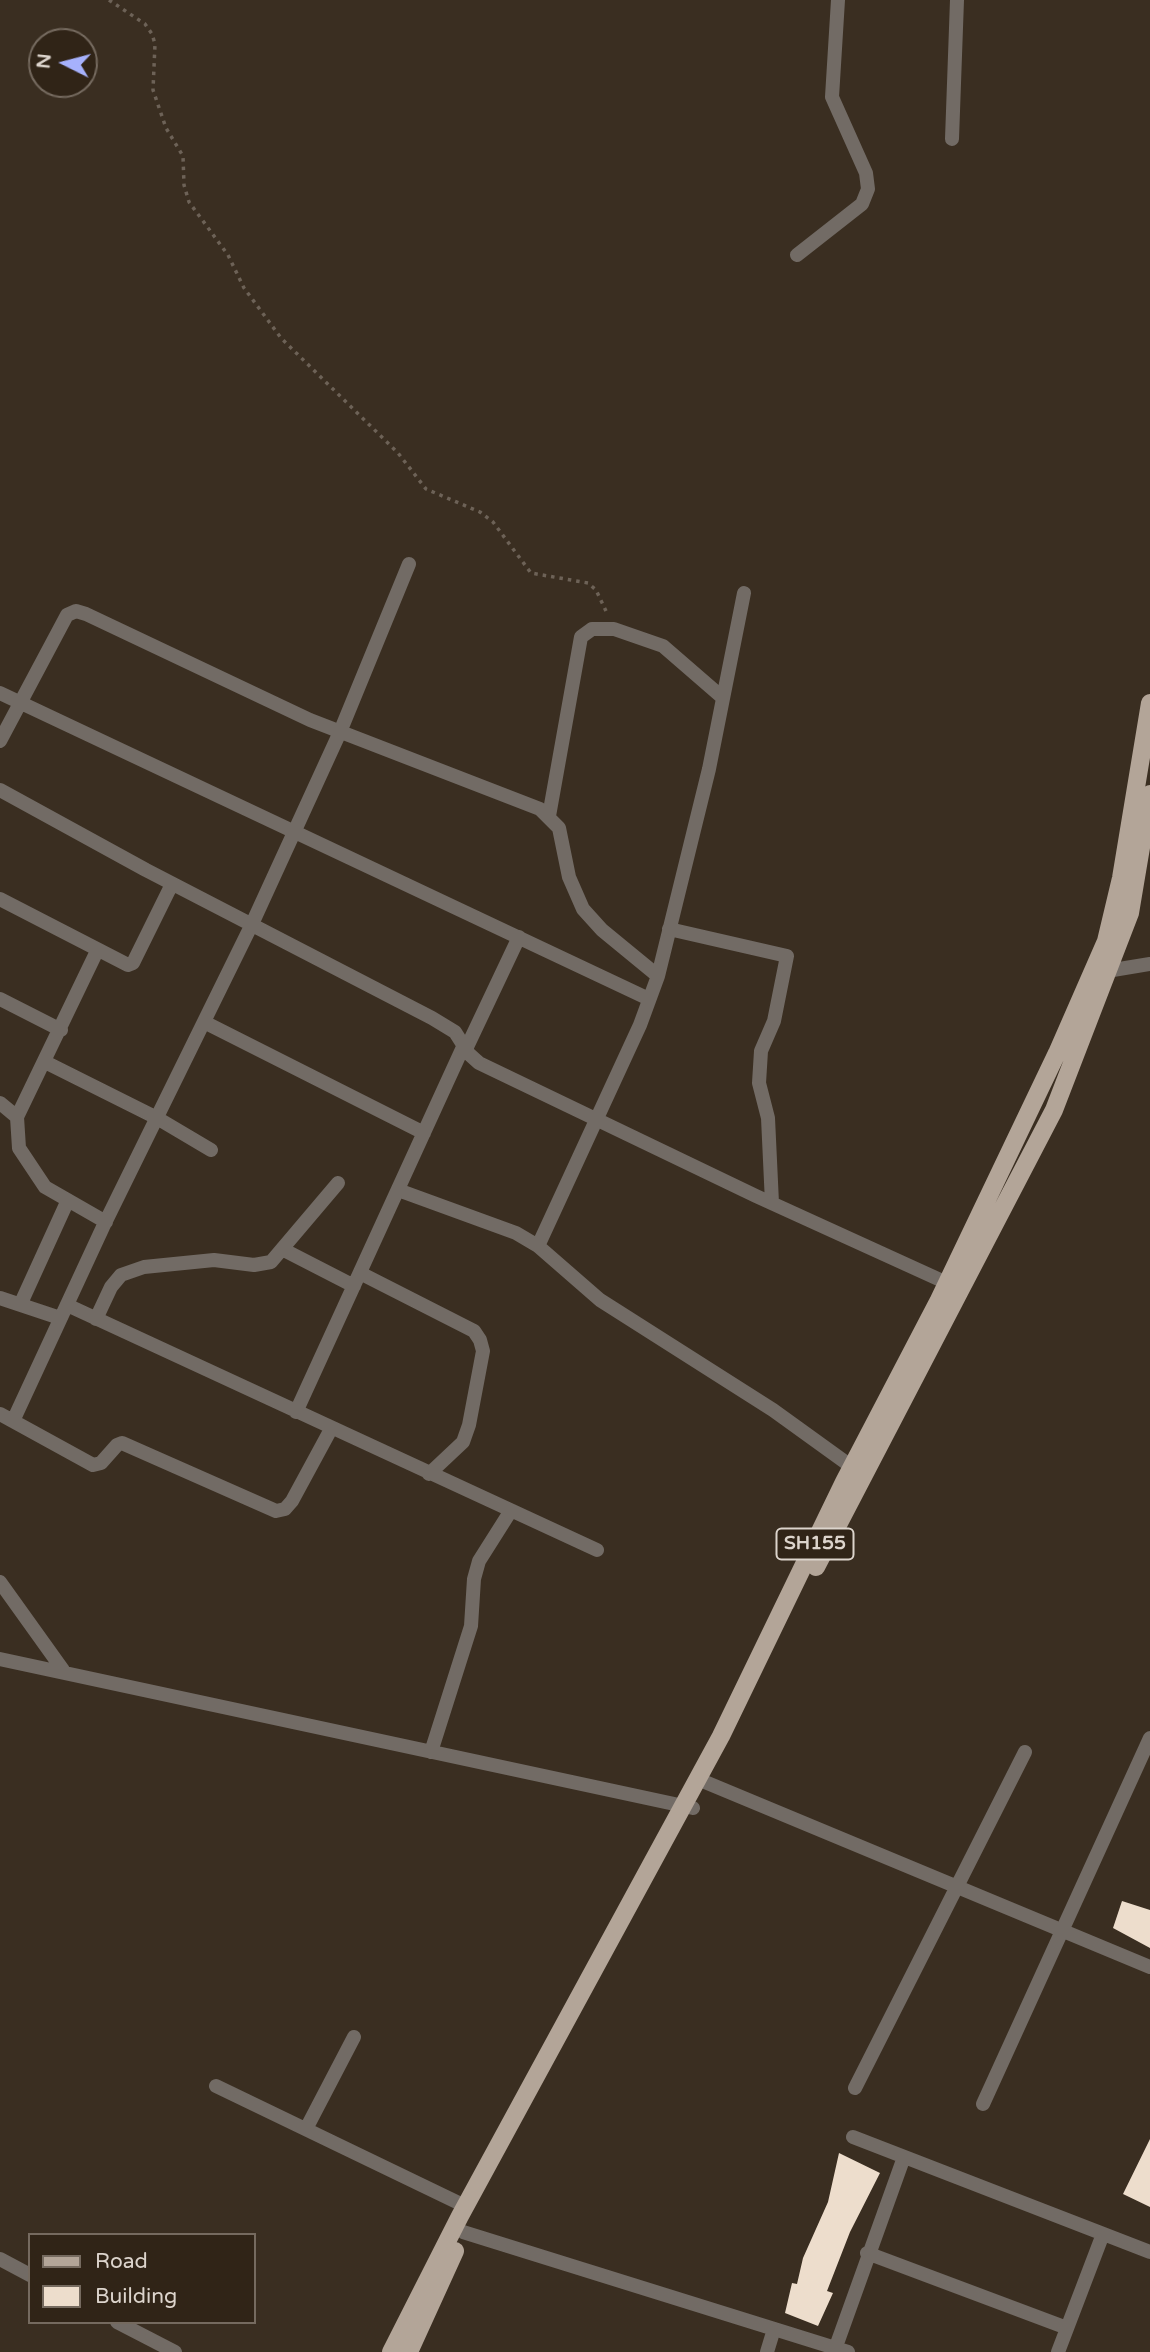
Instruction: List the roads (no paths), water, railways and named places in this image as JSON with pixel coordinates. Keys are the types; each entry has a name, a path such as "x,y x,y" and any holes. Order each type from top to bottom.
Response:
{"main road":[{"name":"SH155","path":"391,2352 465,2206 688,1807 705,1782 1054,1110 1100,973 1122,878 1150,704"},
{"name":"SH155","path":"409,2352 463,2232 688,1807 852,1467 947,1283 1130,913 1150,794"}],"street":[{"path":"797,255 862,204 867,189 866,173 832,97 838,0"},
{"path":"952,139 957,0"},
{"path":"331,1429 292,1501 285,1509 276,1511 122,1443 117,1444 101,1463 93,1465 7,1418 63,1312 252,925 340,732 410,564"},
{"path":"538,1246 658,975 723,698 744,593"},
{"path":"0,741 67,615 76,611 340,732 549,816 559,828 569,877 583,909 602,930 658,975"},
{"path":"549,816 581,637 592,629 614,629 663,646 723,698"},
{"path":"0,693 649,999"},
{"path":"0,790 173,884 432,1018 455,1032 479,1063 947,1283"},
{"path":"0,899 122,964 133,963 173,884"},
{"path":"669,929 786,956 774,1021 761,1051 759,1083 768,1118 772,1203"},
{"path":"296,1412 424,1133 519,937"},
{"path":"97,951 17,1117 19,1148 45,1187 106,1222"},
{"path":"1100,973 1150,964"},
{"path":"0,999 61,1030"},
{"path":"204,1021 424,1133"},
{"path":"45,1062 157,1118 211,1150"},
{"path":"0,1103 17,1117"},
{"path":"96,1319 111,1287 121,1275 144,1267 197,1261 254,1265 271,1262 338,1183"},
{"path":"398,1190 516,1233 538,1246 600,1300 773,1409 852,1467"},
{"path":"21,1303 68,1200"},
{"path":"282,1249 474,1331 480,1340 483,1351 470,1425 463,1442 429,1475"},
{"path":"0,1298 96,1319 429,1475 597,1550"},
{"path":"430,1752 471,1626 474,1579 480,1562 510,1512"},
{"path":"0,1582 63,1670"},
{"path":"0,1659 63,1670 688,1807"},
{"path":"983,2104 1065,1931 1150,1738"},
{"path":"855,2088 1026,1752"},
{"path":"705,1782 1150,1967"},
{"path":"306,2129 354,2037"},
{"path":"216,2086 465,2206"},
{"path":"853,2137 1150,2252"},
{"path":"463,2232 839,2351 867,2253 904,2157"},
{"path":"1058,2352 1102,2234"},
{"path":"867,2253 1067,2328"},
{"path":"0,2259 28,2274"},
{"path":"121,2324 175,2352"},
{"path":"767,2352 774,2329"}]}
